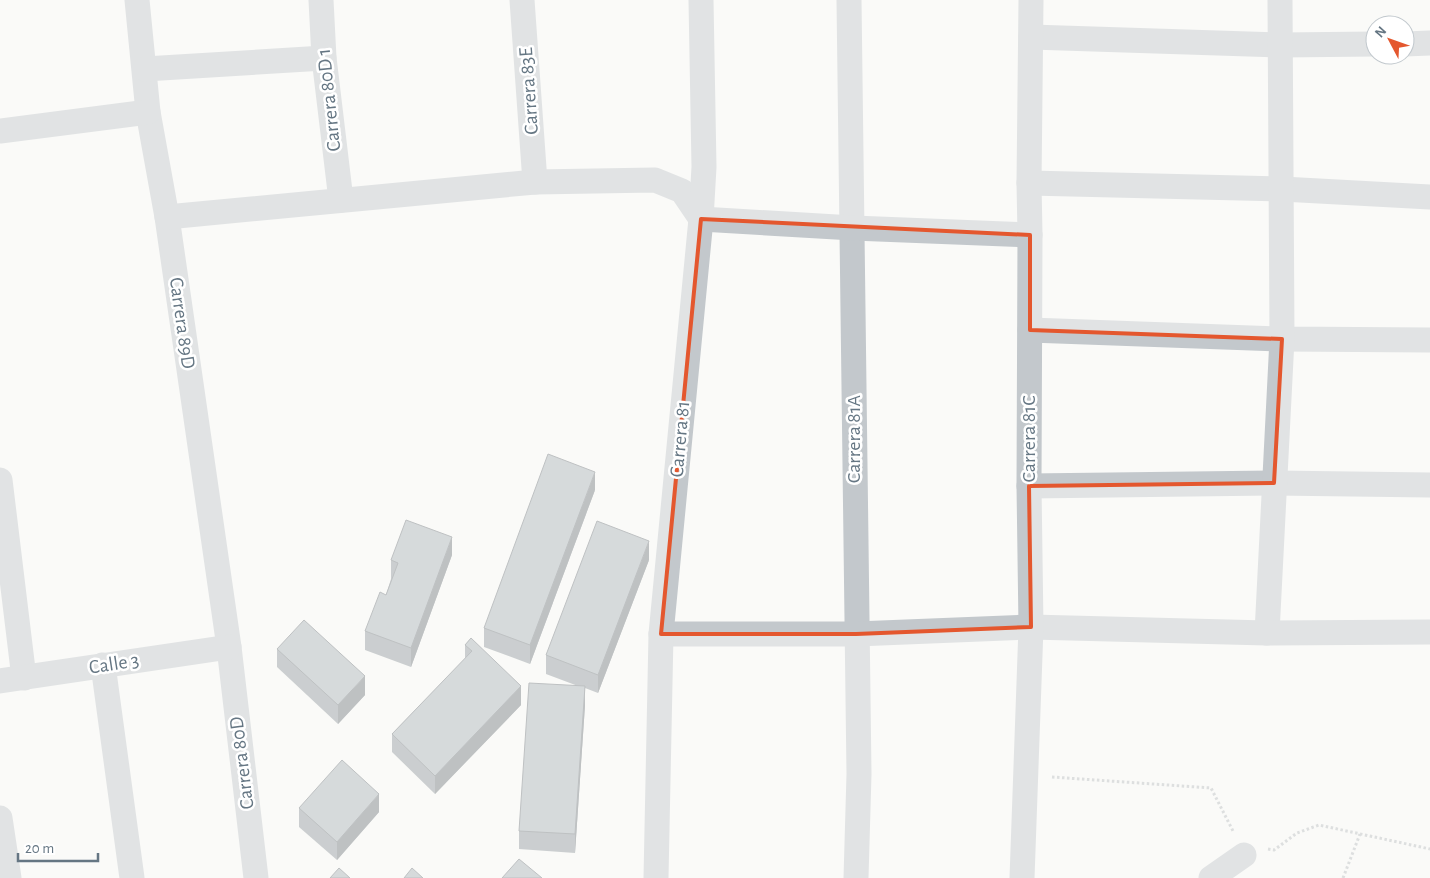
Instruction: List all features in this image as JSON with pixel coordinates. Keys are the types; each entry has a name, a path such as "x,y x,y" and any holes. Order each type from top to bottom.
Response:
{"street":[{"name":"Carrera 89D","path":"137,0 148,112 167,217 228,647"},
{"name":"Carrera 80D 1","path":"321,0 324,58 341,200"},
{"name":"Carrera 83E","path":"522,0 535,182"},
{"name":"Carrera 81","path":"656,878 661,634 701,219 704,167 701,0"},
{"name":"Carrera 81A","path":"849,0 858,774 856,878"},
{"name":"Carrera 81C","path":"1022,878 1031,627 1029,486 1030,235 1028,183 1031,0"},
{"path":"1267,633 1282,339 1280,0"},
{"path":"1031,37 1281,45 1365,44"},
{"path":"1415,44 1430,43"},
{"path":"145,69 324,58"},
{"path":"0,131 148,112"},
{"path":"167,217 535,182 655,180 682,192 701,219 853,228 1030,235"},
{"path":"1028,183 1282,189 1430,197"},
{"path":"1030,330 1282,339 1430,340"},
{"path":"0,480 12,680"},
{"path":"1029,486 1274,483 1430,484"},
{"path":"661,634 856,634 1031,627 1267,633 1430,632"},
{"name":"Calle 3","path":"12,680 228,647"},
{"name":"Carrera 80D","path":"228,647 256,878"},
{"path":"103,665 132,878"},
{"path":"0,818 8,878"},
{"path":"1211,878 1244,855"}],"path":[{"path":"1026,776 1211,788 1244,855 1258,848 1274,850 1297,833 1320,825 1430,850"},
{"path":"1343,878 1360,834"}],"highlighted area":[{"path":"701,219 1030,235 1030,330 1282,339 1274,483 1029,486 1031,627 856,634 661,634"}],"building":[{"path":"548,454 595,472 530,645 484,628"},
{"path":"406,520 452,537 411,648 365,631 380,592 386,595 398,563 391,560"},
{"path":"597,521 649,541 598,675 546,655"},
{"path":"304,620 365,676 338,705 277,649"},
{"path":"471,638 521,686 435,776 392,734 472,651 465,645"},
{"path":"529,683 585,686 575,834 519,831"},
{"path":"342,760 379,794 337,842 299,808"},
{"path":"519,859 542,878 502,878"},
{"path":"339,868 350,878 330,878"},
{"path":"412,868 423,878 404,878"}]}
